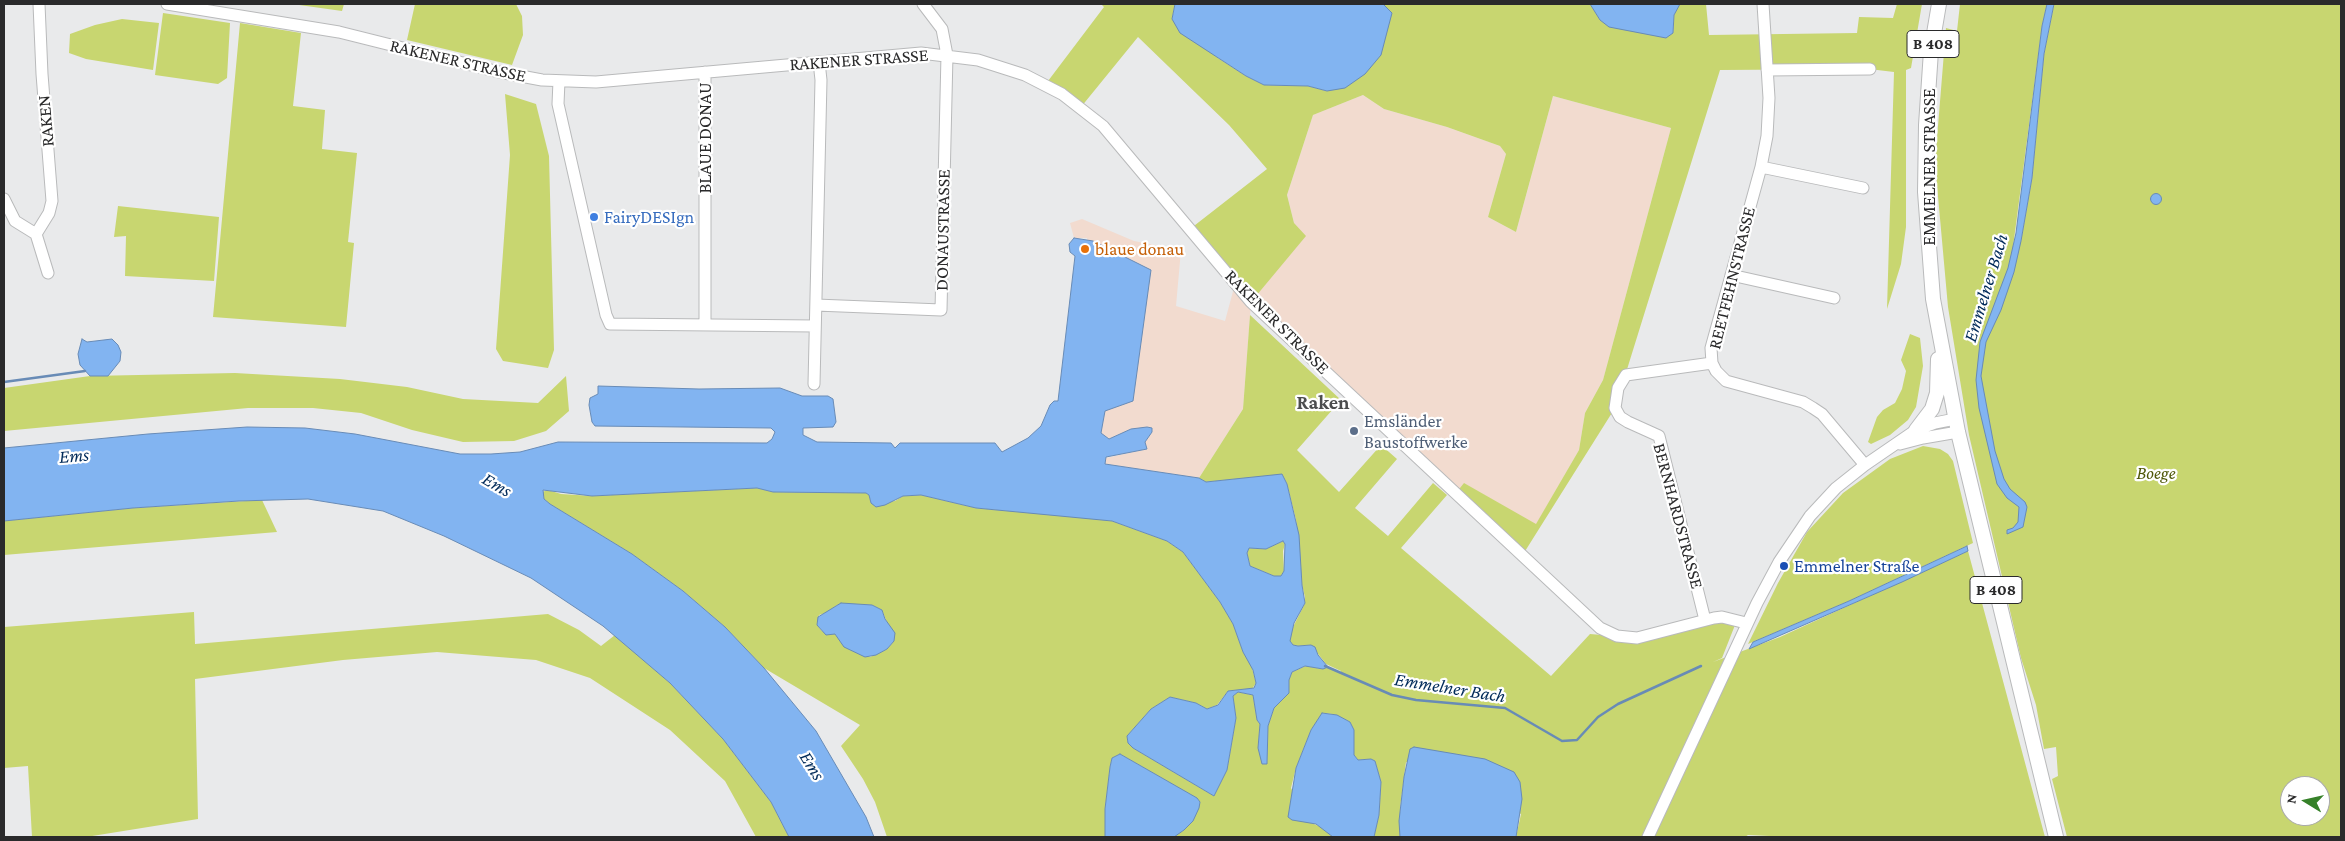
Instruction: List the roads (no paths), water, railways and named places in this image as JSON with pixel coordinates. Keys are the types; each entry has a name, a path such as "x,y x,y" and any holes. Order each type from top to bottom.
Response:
{"main road":[{"name":"EMMELNER STRASSE","path":"1939,4 1932,51 1926,134 1926,202 1936,313 1956,426"},
{"path":"1916,430 1932,409 1937,393 1936,313"},
{"name":"B 408","path":"1956,426 2056,837"}],"street":[{"name":"RAKEN","path":"36,234 49,213 52,201 42,74 39,4"},
{"name":"RAKENER STRASSE","path":"167,4 339,32 499,72 559,81 596,82 899,54 947,55 978,60 1025,75 1062,94 1103,126 1251,302 1600,628 1617,636 1637,638 1722,617 1746,623"},
{"path":"923,4 942,29 947,55"},
{"name":"REETFEHNSTRASSE","path":"1763,4 1769,116 1761,167 1711,348 1712,362 1716,371 1726,381 1803,402 1822,414 1864,465"},
{"name":"DONAUSTRASSE","path":"816,305 941,310 947,55"},
{"path":"814,384 821,80 819,62"},
{"path":"1767,70 1870,69"},
{"name":"BLAUE DONAU","path":"705,72 705,324"},
{"path":"559,81 560,113 606,315 610,324 815,326"},
{"path":"1761,167 1863,188"},
{"path":"4,200 15,221 36,234 48,273"},
{"path":"1731,275 1834,298"},
{"name":"BERNHARDSTRASSE","path":"1705,620 1659,436 1628,422 1620,416 1615,408 1618,388 1626,375 1712,362"},
{"path":"1648,837 1746,623 1779,562 1810,516 1836,488 1864,465 1916,430 1935,422 1956,426"},
{"path":"1891,447 1956,426"}],"water":[{"path":"1175,4 1383,4 1392,13 1381,55 1365,74 1345,88 1327,91 1308,86 1264,85 1246,76 1180,33 1172,19"},
{"path":"1590,4 1680,4 1674,15 1673,33 1666,38 1609,27 1600,20"},
{"path":"2047,4 2054,4 2044,54 2032,178 2021,241 2014,272 2001,310 1986,342 1981,376 1995,451 2004,479 2010,489 2025,502 2027,507 2023,527 2007,534 2007,530 2013,528 2018,522 2019,507 2007,498 1997,484 1979,408 1976,380 1980,342 2008,268 2016,233 2042,26"},
{"path":"2156,193 2162,199 2156,205 2150,199"},
{"name":"Ems","path":"1074,238 1093,241 1151,270 1133,401 1105,411 1101,433 1109,439 1131,429 1147,427 1152,428 1152,432 1145,442 1147,449 1106,457 1105,464 1199,478 1206,482 1282,474 1287,484 1299,535 1305,603 1294,623 1290,641 1293,645 1311,645 1315,647 1318,655 1328,667 1323,669 1305,666 1292,672 1289,680 1289,693 1274,708 1268,726 1267,764 1262,764 1258,748 1260,724 1257,720 1253,695 1238,692 1233,696 1236,718 1227,770 1214,796 1133,748 1128,743 1127,736 1151,709 1170,697 1196,703 1207,709 1218,705 1228,691 1254,688 1256,683 1253,670 1243,652 1233,624 1220,602 1183,552 1167,541 1112,521 976,508 921,495 903,496 885,505 876,507 871,503 869,495 866,493 773,492 757,488 592,496 543,490 544,499 550,504 632,554 683,591 725,627 764,668 816,731 866,817 874,837 789,837 771,802 723,739 670,683 603,626 531,578 444,536 383,511 308,499 239,501 133,508 4,521 4,448 148,434 247,427 305,428 355,434 460,454 491,454 520,452 558,442 767,443 772,439 775,432 771,428 595,426 592,422 589,405 590,398 598,394 598,386 699,389 780,388 802,396 828,396 833,399 836,422 833,427 803,428 803,435 817,442 891,443 895,448 900,443 995,443 1002,452 1028,438 1041,426 1050,405 1054,401 1058,401 1075,256 1070,252 1069,244","holes":["1283,541 1285,544 1284,571 1281,576 1274,576 1250,566 1247,553 1249,548 1266,549"]},
{"path":"82,339 87,342 112,339 118,345 121,352 120,361 108,376 90,376 80,365 78,354"},
{"path":"1967,546 1968,551 1749,649 1753,642 1849,601"},
{"path":"841,603 872,605 882,610 885,619 895,633 894,641 887,649 876,655 865,657 844,647 835,634 826,635 817,625 818,617"},
{"path":"1322,713 1337,715 1350,722 1354,730 1354,755 1358,760 1371,759 1375,761 1381,782 1379,815 1374,837 1333,837 1316,824 1292,820 1288,817 1296,768 1311,730"},
{"path":"1414,747 1485,759 1514,772 1520,782 1522,799 1516,837 1400,837 1399,821 1404,777 1410,749"},
{"path":"1120,754 1197,798 1200,802 1199,808 1193,821 1184,830 1174,837 1105,837 1105,809 1110,767 1112,758"}],"waterway":[{"path":"4,382 85,371"},
{"name":"Emmelner Bach","path":"1325,666 1392,695 1416,700 1505,708 1562,741 1577,740 1598,717 1618,704 1701,666"}],"place":[{"name":"FairyDESIgn","path":"594,217"},
{"name":"blaue donau","path":"1085,249"},
{"name":"Emsländer Baustoffwerke","path":"1354,431"},
{"name":"Emmelner Straße","path":"1784,566"}],"district":[{"name":"Raken","path":"1323,403"}],"park label":[{"name":"Boege","path":"2156,473"}]}
